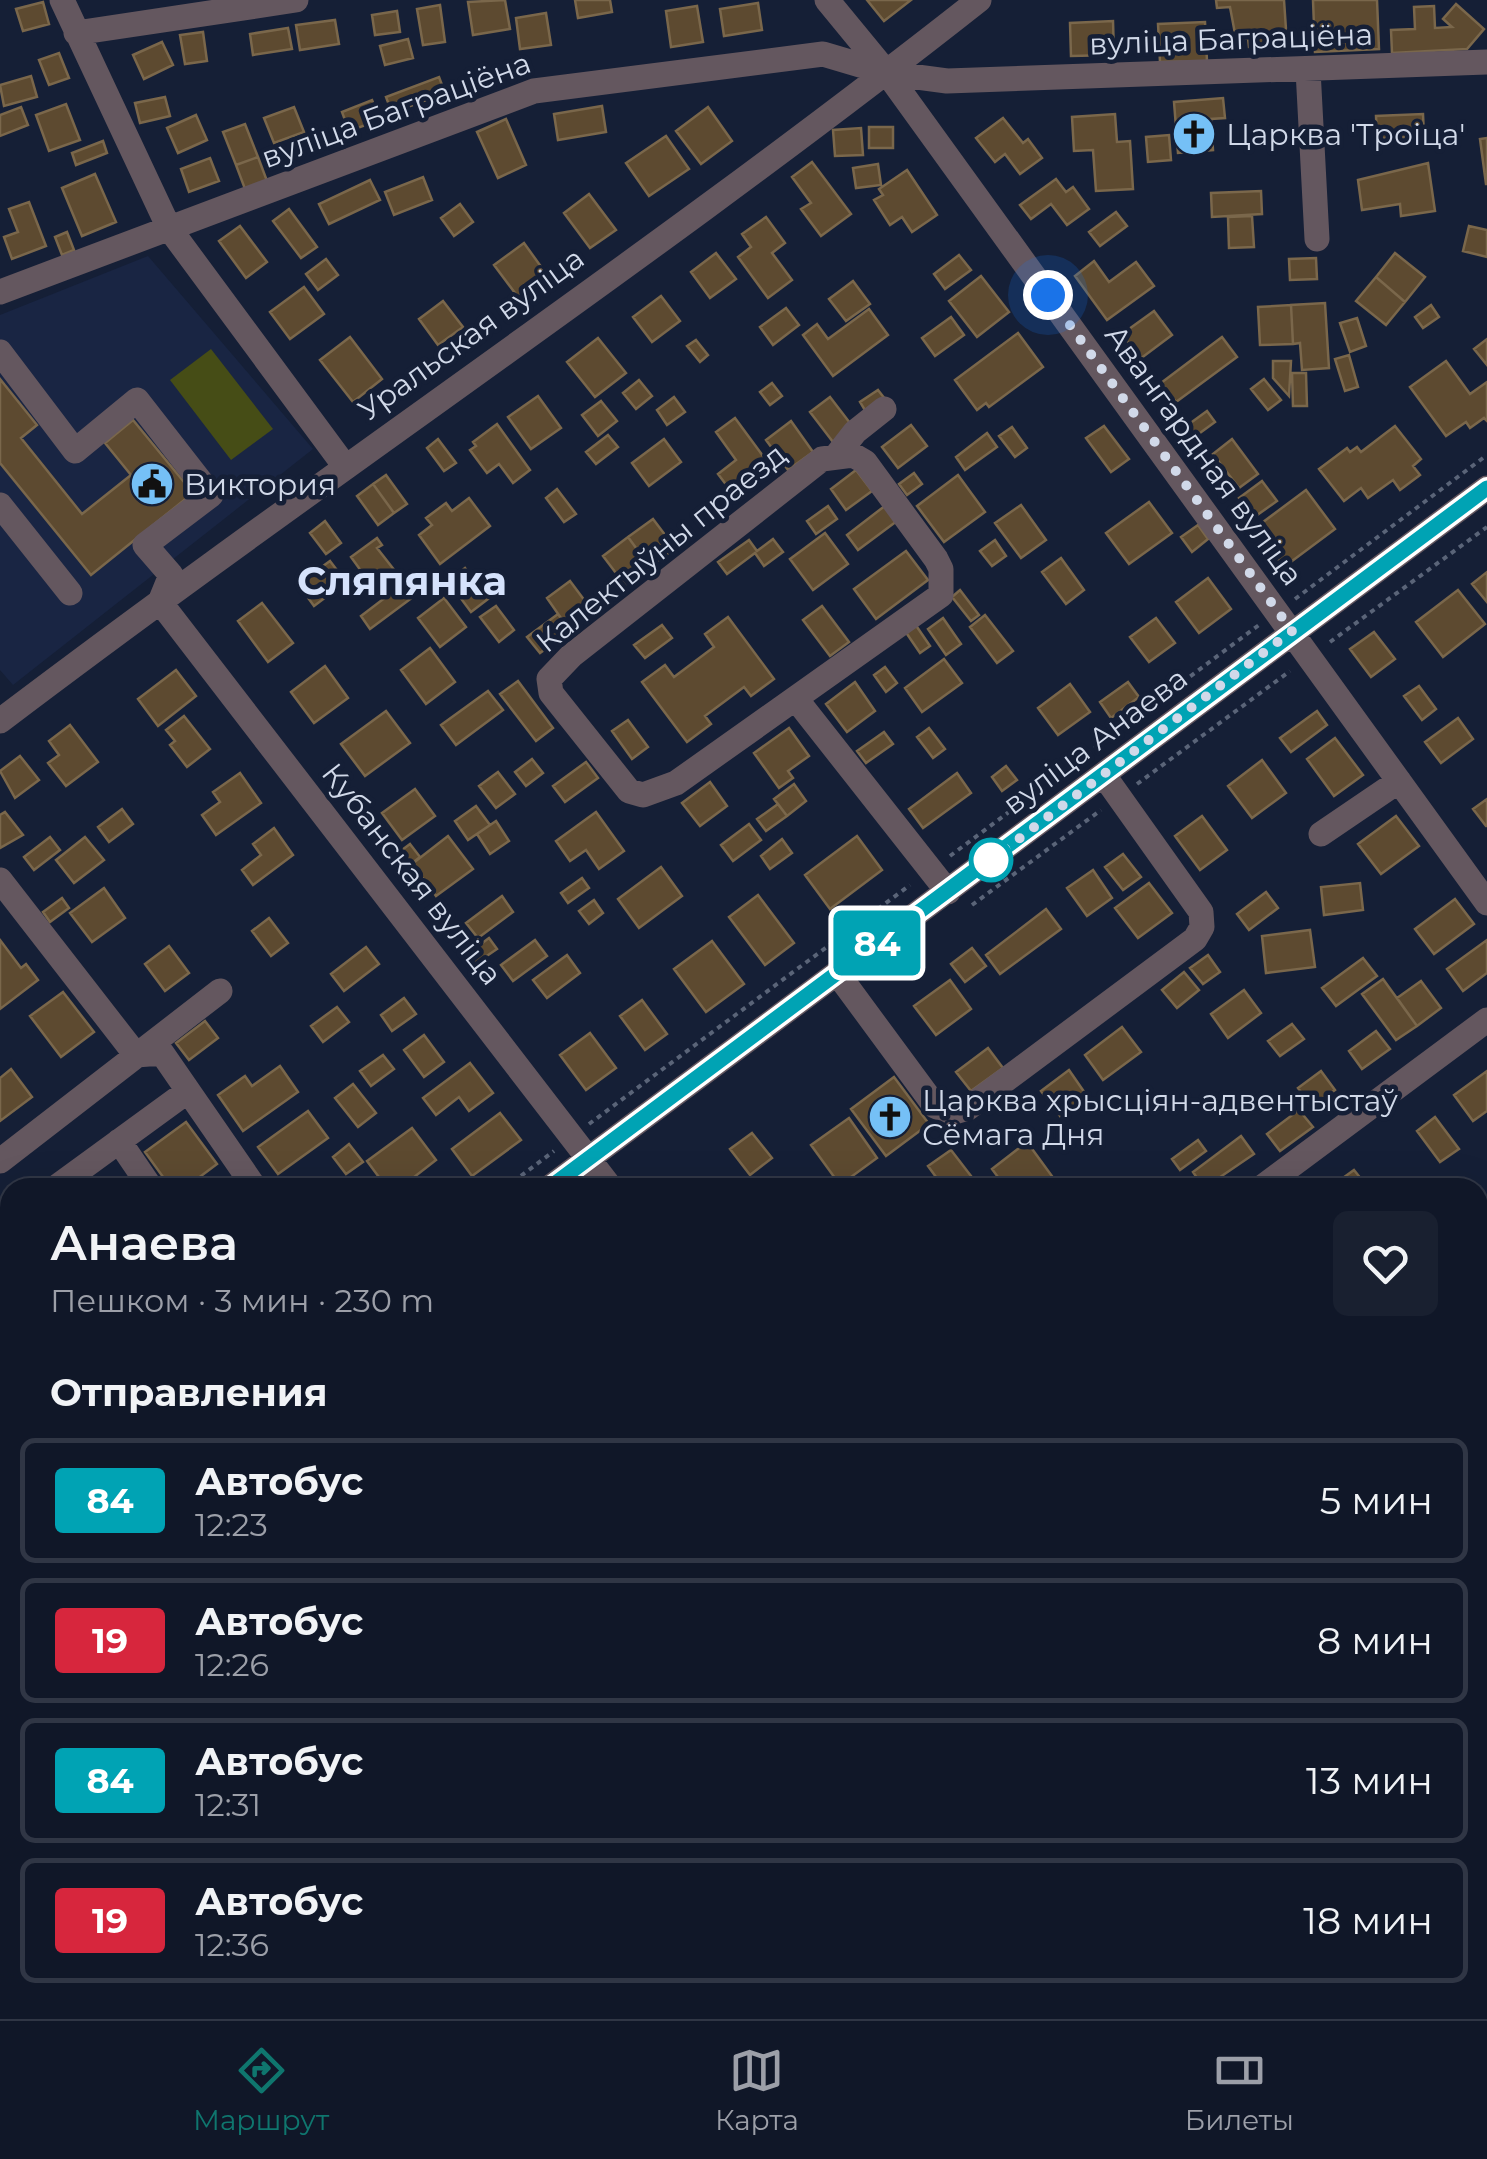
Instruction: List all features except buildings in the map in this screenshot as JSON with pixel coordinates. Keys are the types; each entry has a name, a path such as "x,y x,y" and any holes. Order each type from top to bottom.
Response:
{"street":[{"path":"62,0 169,228 344,465"},
{"path":"76,33 296,0"},
{"name":"Авангардная вуліца","path":"826,0 887,73 1487,903"},
{"name":"Уральская вуліца","path":"0,720 344,465 887,73 979,0"},
{"name":"вуліца Баграціёна","path":"0,292 534,90 824,54 887,73 947,82 1487,62"},
{"path":"1308,70 1317,239"},
{"path":"0,352 75,451 137,400 211,495 145,545 171,575 160,602"},
{"path":"837,455 855,432 884,409"},
{"name":"Калектыўны праезд","path":"837,455 853,455 864,462 936,559 942,580 941,595 676,782 643,795 629,790 551,693 550,680 570,656 822,458 837,455"},
{"name":"вуліца Анаева","path":"561,1178 1105,777 1284,621 1487,488"},
{"path":"0,505 70,593"},
{"name":"Кубанская вуліца","path":"160,602 604,1178"},
{"path":"796,700 948,892"},
{"path":"837,973 935,1106 951,1113 968,1108 1195,939 1202,926 1201,912 1105,777"},
{"path":"1320,834 1398,780"},
{"path":"0,880 136,1055"},
{"path":"0,1161 220,992"},
{"path":"1274,1178 1487,1020"},
{"path":"136,1055 162,1053 248,1178"},
{"path":"69,1178 188,1091"},
{"path":"119,1141 144,1178"}],"path":[{"path":"518,1178 931,870 1284,621 1487,454"}],"shaded area":[{"path":"148,256 313,449 13,685 0,670 0,315"}],"green space":[{"path":"211,349 273,429 231,460 170,380"}],"bus line":[{"name":"84","path":"562,1178 1105,777 1292,631 1487,488"}],"place":[{"name":"Царква 'Троіца'","path":"1194,134"},
{"name":"Виктория","path":"152,484"},
{"name":"Царква хрысціян-адвентыстаў Сёмага Дня","path":"890,1117"}],"district":[{"name":"Сляпянка","path":"402,580"}],"route":[{"path":"991,860 1292,631 1048,295"}]}
